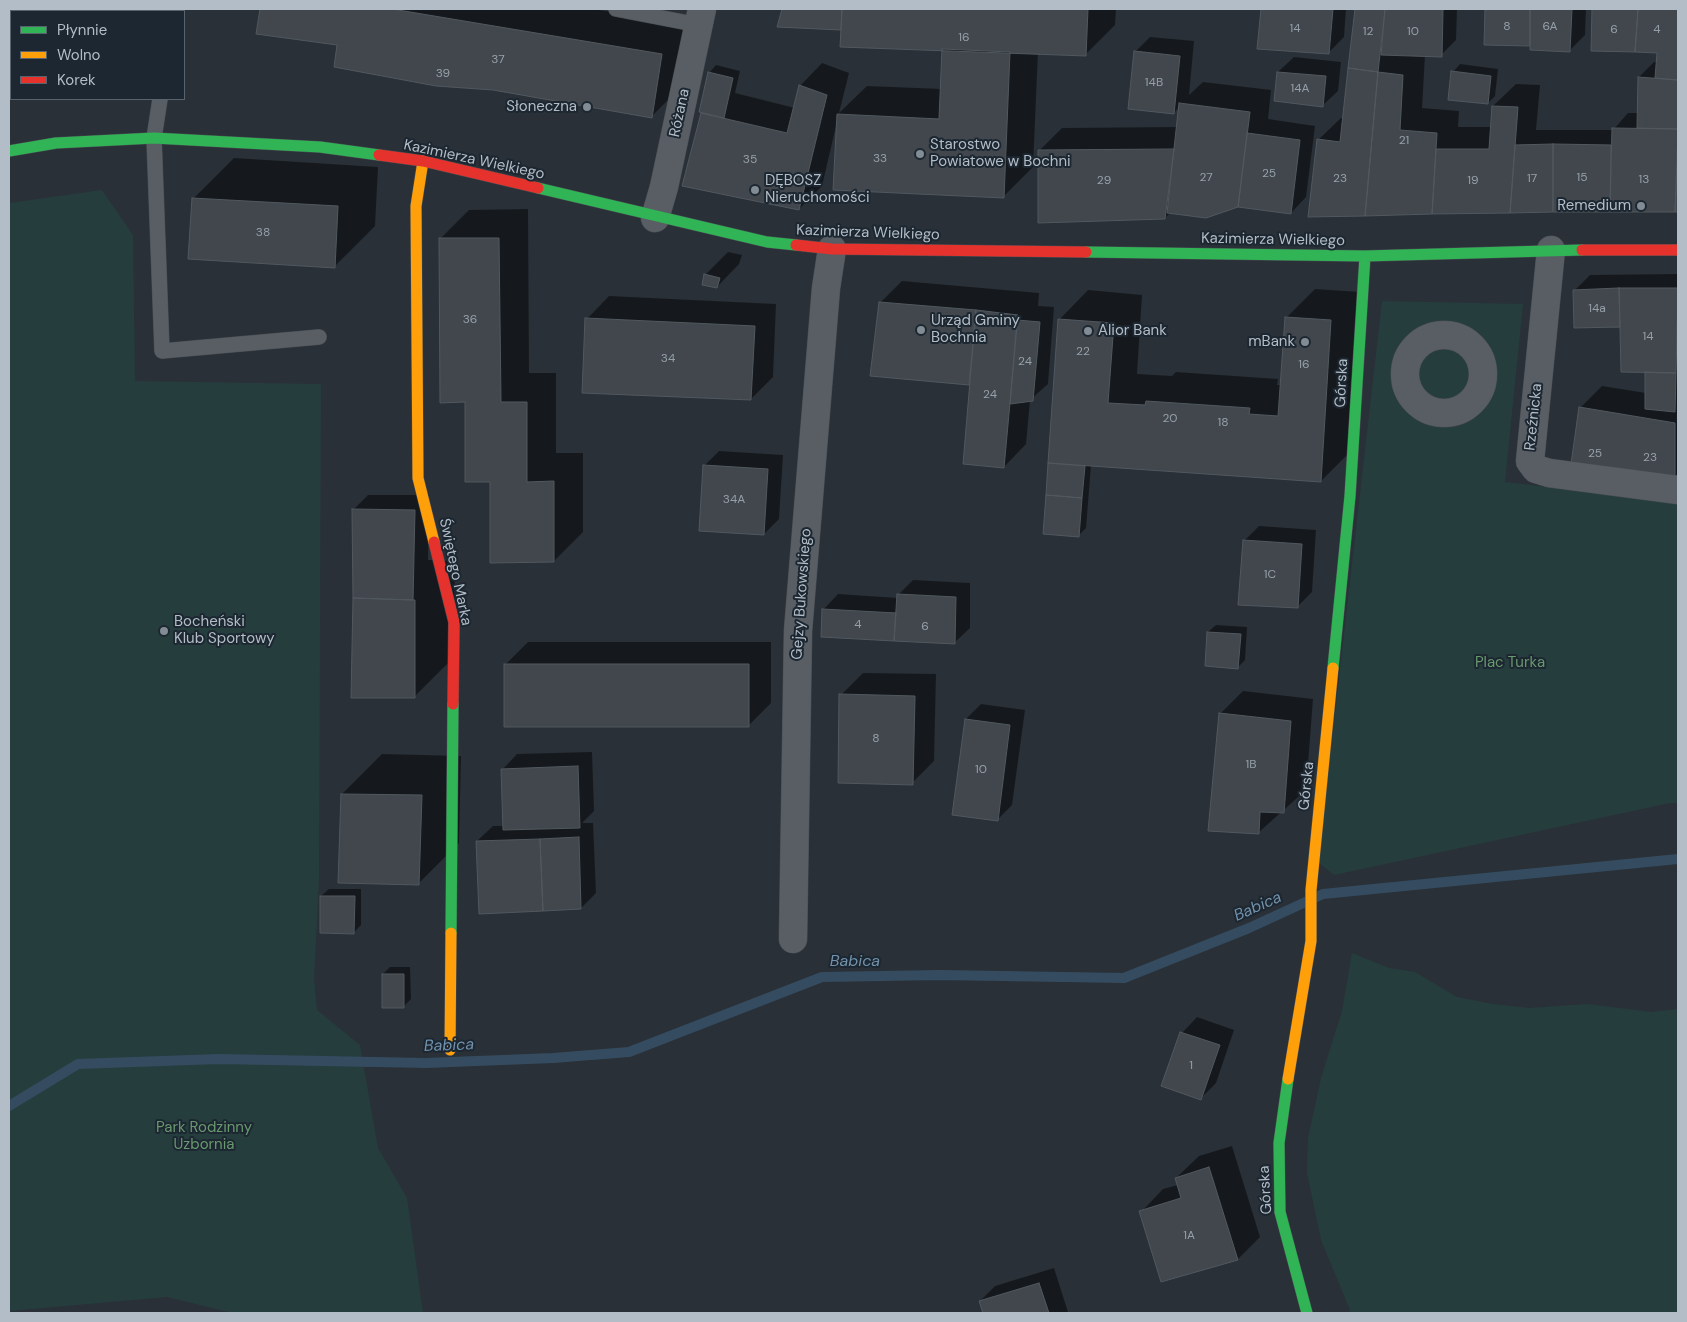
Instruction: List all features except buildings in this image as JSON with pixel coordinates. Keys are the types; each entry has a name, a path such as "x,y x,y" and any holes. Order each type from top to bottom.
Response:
{"street":[{"name":"Różana","path":"655,218 664,187 701,17"},
{"name":"Kazimierza Wielkiego","path":"9,151 56,144 154,138 230,140 320,147 423,162 655,218 767,242 832,249 1365,256 1552,250 1678,250"},
{"name":"Świętego Marka","path":"423,162 416,206 418,478 454,622 450,1050"},
{"name":"Gejzy Bukowskiego","path":"793,940 798,632 826,288 832,249"},
{"name":"Rzeźnicka","path":"1552,250 1530,461 1536,469 1549,473 1678,490"},
{"name":"Górska","path":"1307,1313 1280,1212 1279,1143 1312,920 1312,890 1350,496 1365,256"}],"lane":[{"path":"616,9 701,17"},
{"path":"160,100 154,138 162,351 319,337"}],"green space":[{"name":"Bocheński Klub Sportowy","path":"102,190 133,235 135,381 321,384 319,878 314,979 317,1010 360,1045 378,1148 407,1198 423,1313 233,1313 167,1297 9,1311 9,203"},
{"name":"Plac Turka","path":"1382,301 1523,304 1505,482 1678,502 1678,803 1670,803 1334,875 1318,862"},
{"path":"1352,953 1389,968 1415,972 1457,997 1493,1004 1529,1008 1587,1004 1651,1012 1678,1009 1678,1313 1349,1313 1350,1310 1321,1240 1307,1173 1308,1138 1321,1078 1342,1011"}],"waterway":[{"name":"Babica","path":"9,1106 78,1064 219,1059 426,1063 553,1058 629,1052 822,977 940,975 1124,978 1249,928 1323,894 1678,859"}],"traffic: fast":[{"path":"9,151 56,143 154,138 320,147 379,155"},
{"path":"538,188 767,242 796,245"},
{"path":"1086,252 1365,256 1582,250"},
{"path":"1333,668 1350,496 1365,256"},
{"path":"451,933 453,704"},
{"path":"1288,1079 1279,1143 1280,1212 1307,1313"}],"traffic: slow":[{"path":"423,161 416,206 418,478 434,542"},
{"path":"1288,1079 1311,941 1311,890 1333,668"},
{"path":"450,1050 451,933"}],"traffic: jam":[{"path":"379,155 423,161 538,188"},
{"path":"796,245 832,249 1086,252"},
{"path":"1582,250 1678,250"},
{"path":"434,542 454,622 453,704"}],"place":[{"name":"Słoneczna","path":"587,107"},
{"name":"Starostwo Powiatowe w Bochni","path":"920,154"},
{"name":"DĘBOSZ Nieruchomości","path":"755,190"},
{"name":"Remedium","path":"1641,206"},
{"name":"Urząd Gminy Bochnia","path":"921,330"},
{"name":"Alior Bank","path":"1088,331"},
{"name":"mBank","path":"1305,342"},
{"name":"Bocheński Klub Sportowy","path":"164,631"}],"park label":[{"name":"Park Rodzinny Uzbornia","path":"204,1136"}]}
